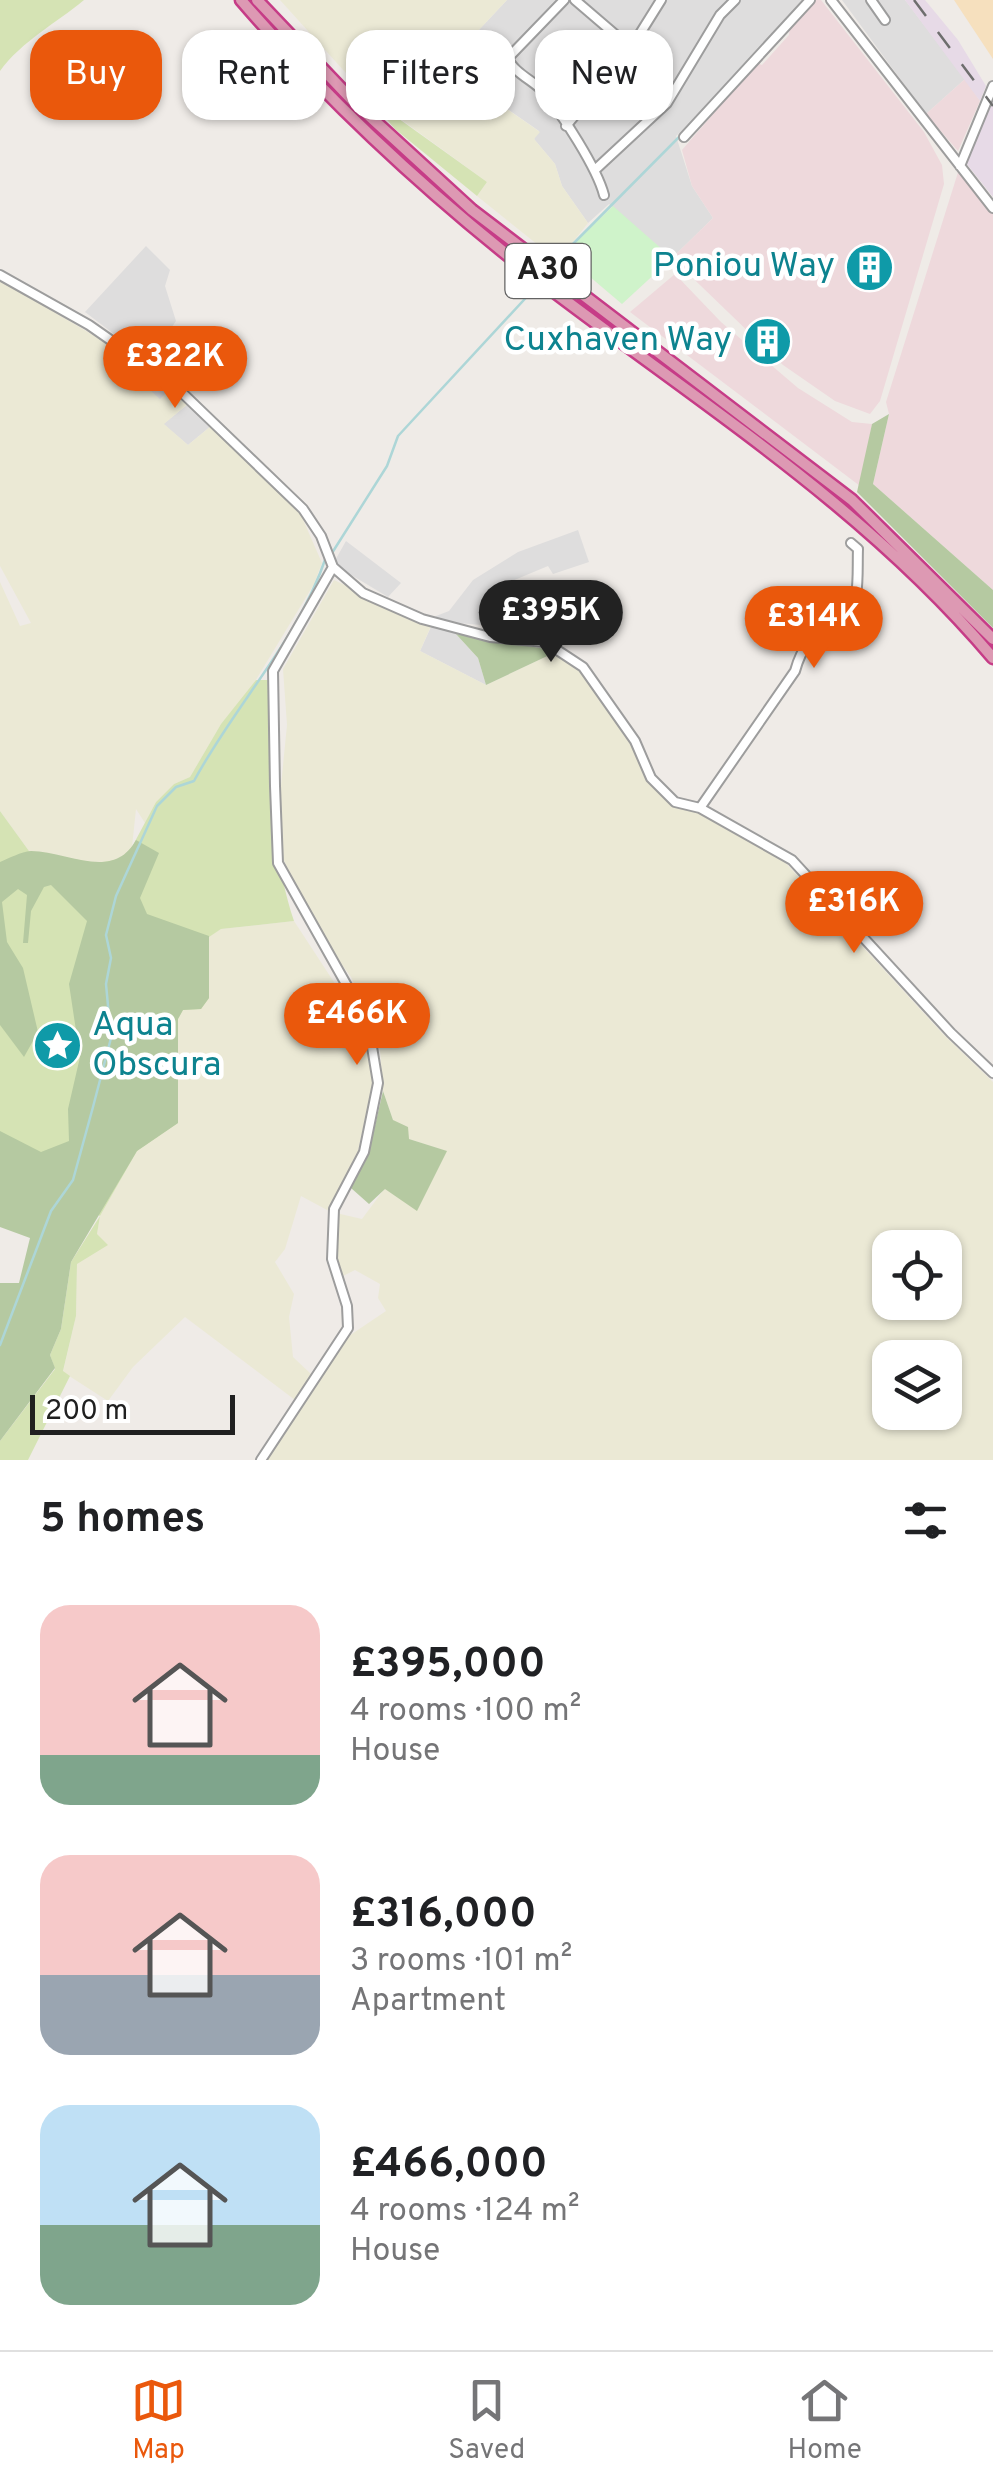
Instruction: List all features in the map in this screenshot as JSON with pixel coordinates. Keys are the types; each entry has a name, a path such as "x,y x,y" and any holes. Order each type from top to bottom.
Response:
{"highway":[{"name":"A30","path":"241,0 339,105 456,213 559,296 798,471 898,558 993,658"},
{"name":"A30","path":"257,0 344,92 472,210 852,500 993,639"}],"street":[{"path":"564,0 508,58 510,66 544,93 578,149 597,168 604,196"},
{"path":"575,0 609,30"},
{"path":"642,30 661,0"},
{"path":"597,168 666,102 720,15 735,0"},
{"path":"684,137 810,0"},
{"path":"871,0 884,20"},
{"path":"833,1 993,208"},
{"path":"960,166 993,86"},
{"path":"566,126 571,120"},
{"path":"0,275 89,325 172,382 303,509 322,536 333,567 362,593 422,620 490,637 560,648 583,667 635,741 651,778 675,802 700,808 792,860 950,1033 993,1073"},
{"path":"700,808 795,671 800,650 814,637 842,628 848,619 856,603 858,549 851,543"},
{"path":"261,1460 348,1328 347,1306 332,1259 334,1210 364,1152 378,1082 368,1023 278,863 273,672 333,567"}],"shaded area":[{"path":"280,0 507,0 479,30 346,30 346,73 326,51 326,30 307,30"},
{"path":"507,0 803,0 718,98 676,136 692,186 713,218 672,258 609,204 588,223 562,186 555,164 534,139 539,131 515,114 515,30 479,30"},
{"path":"813,0 821,0 924,132 942,165 944,184 880,401 870,414 835,401 783,365 672,258 713,218 692,186 682,150 757,63 762,65 789,35 790,25"},
{"path":"842,0 905,0 965,79 926,114"},
{"path":"905,0 925,0 958,40 986,86 980,101"},
{"path":"965,79 980,101 958,151 926,114"},
{"path":"993,93 993,197 966,163"},
{"path":"515,115 540,132 534,139 555,164 562,186 588,223 558,261 477,196 487,182 402,120 515,120"},
{"path":"960,166 993,208 993,590 873,484 889,414 886,402"},
{"path":"146,246 170,270 165,286 176,321 145,366 170,389 160,400 137,378 125,390 107,375 131,347 85,312"},
{"path":"675,274 721,322 798,388 852,422 872,424 860,486 630,312"},
{"path":"0,280 125,354 108,375 124,390 136,378 160,399 170,389 188,404 164,424 188,445 211,426 301,515 322,563 314,584 248,693 221,724 190,777 174,784 156,802 145,823 136,809 132,847 120,859 97,863 29,851 0,811 0,582 20,626 31,623 0,566"},
{"path":"188,404 211,426 188,445 163,424"},
{"path":"578,530 589,562 553,574 548,566 512,581 494,626 457,623 456,634 478,658 486,685 420,651 436,616 449,611 473,580 518,552"},
{"path":"346,541 401,583 388,597 333,564"},
{"path":"334,580 431,626 420,651 486,685 558,651 584,671 673,804 699,812 783,860 943,1034 993,1082 993,1460 264,1460 343,1340 386,1311 378,1298 380,1284 355,1270 343,1276 335,1259 336,1213 362,1219 385,1188 446,1151 409,1139 393,1120 383,1091 379,1036 351,977 331,950 282,857 280,796 287,725 283,669"},
{"path":"294,921 362,1025 373,1082 358,1151 329,1211 301,1196 285,1249 275,1262 294,1294 289,1317 293,1357 311,1374 295,1400 185,1317 133,1367 108,1401 63,1372 76,1316 77,1264 97,1234 100,1216 137,1151 178,1123 178,1019 183,1010 193,1009 209,936 221,929"}],"green space":[{"path":"0,0 84,0 45,30 30,30 30,41 0,71"},
{"path":"387,120 401,120 487,182 477,196"},
{"path":"613,206 672,258 622,304 563,254"},
{"path":"889,414 873,484 993,590 993,628 857,492 872,424"},
{"path":"456,634 558,651 486,685 478,658"},
{"path":"256,680 270,680 275,832 294,921 221,929 209,937 209,998 201,1009 183,1010 178,1019 178,1123 137,1151 100,1216 0,1154 0,811 29,851 97,863 120,859 132,847 156,802 174,784 190,777 221,724"},
{"path":"136,840 159,853 140,898 147,914 209,936 209,998 201,1009 183,1010 178,1019 178,1123 137,1151 71,1262 61,1329 50,1355 55,1368 0,1441 0,1283 19,1283 30,1238 0,1227 0,1131 41,1152 69,1141 68,1109 80,1057 69,984 87,921 51,885 44,887 31,911 28,943 23,943 27,895 18,889 2,902 7,942 23,968 38,1032 24,1057 0,1025 0,862 31,851 102,862 126,853"},
{"path":"383,1091 393,1120 408,1127 409,1139 447,1151 417,1211 385,1189 369,1204 351,1188 368,1156"},
{"path":"100,1216 97,1234 108,1245 77,1264 76,1316 63,1371 70,1376 28,1460 0,1460 0,1441 55,1369 50,1355 61,1329 71,1262"}],"sand":[{"path":"954,0 993,0 993,59"}],"waterway":[{"path":"778,29 800,6"},
{"path":"563,254 685,131"},
{"path":"332,553 387,466 398,436 534,289"},
{"path":"0,1345 51,1211 73,1180 111,1038 106,984 111,958 106,935 116,896 157,806 176,787 194,781 300,616 326,557"}],"railway":[{"path":"914,0 993,106"}],"place":[{"name":"Poniou Way","path":"870,267"},
{"name":"Cuxhaven Way","path":"767,341"},
{"name":"Aqua Obscura","path":"57,1046"}]}
